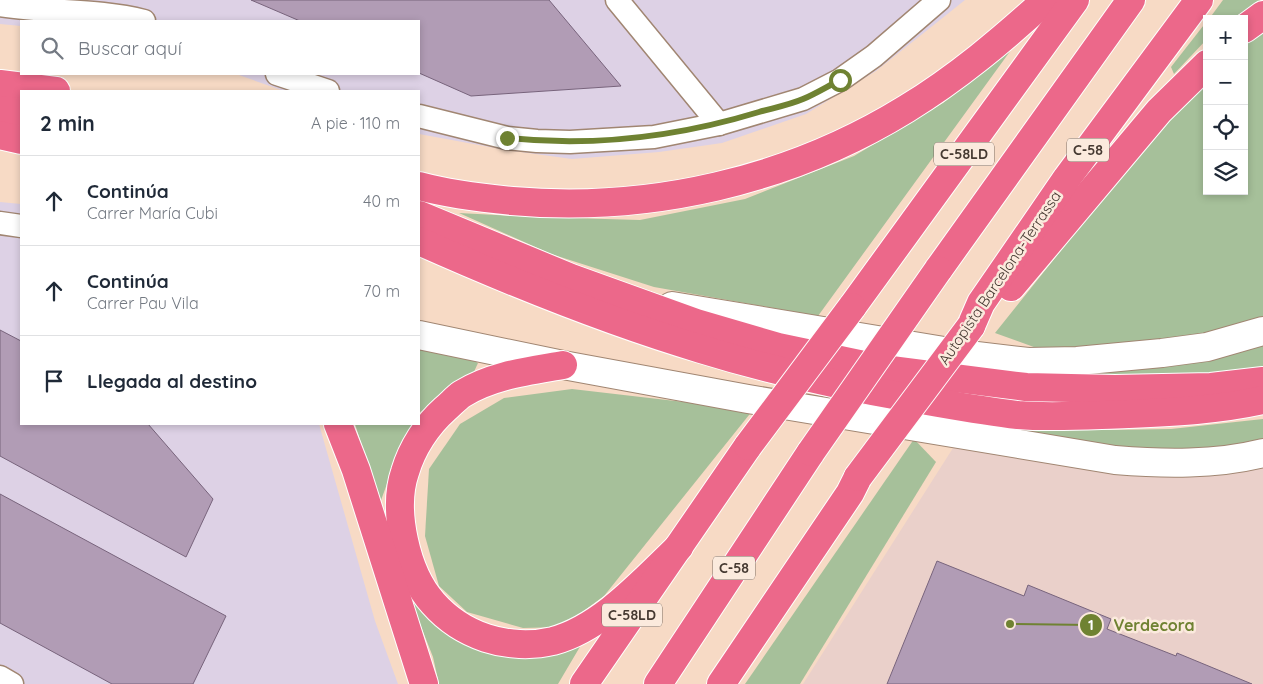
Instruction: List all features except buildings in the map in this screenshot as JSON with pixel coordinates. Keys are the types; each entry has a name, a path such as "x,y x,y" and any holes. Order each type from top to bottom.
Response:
{"highway":[{"path":"420,186 476,198 554,204 633,201 671,196 746,180 809,157 884,122 906,109 990,50 1046,0"},
{"name":"C-58LD","path":"584,684 748,446 852,307 1075,0"},
{"name":"C-58","path":"658,684 811,452 938,270 1131,0"},
{"name":"Autopista Barcelona-Terrassa","path":"722,684 850,493 858,477 983,311 1067,178 1199,0"},
{"path":"1248,26 1263,15"},
{"path":"983,311 1158,111 1203,68"},
{"path":"0,84 48,90"},
{"path":"0,110 20,112"},
{"path":"0,135 20,140"},
{"path":"420,215 571,278 696,324 778,347 883,369 1026,387 1115,389 1211,387 1263,380"},
{"path":"420,241 485,270 609,319 774,370 868,391 1020,415 1157,413 1228,407 1263,400"},
{"path":"563,365 503,377 481,384 461,395 440,413 426,429 412,452 404,472 401,488 401,529 409,560 417,578 432,602 452,621 466,630 498,642 534,644 554,640 586,626 601,616 624,598 679,547"},
{"path":"338,425 361,486 424,684"}],"street":[{"path":"617,0 720,124"},
{"path":"420,116 507,138 537,142 654,137 720,124 802,99 840,80 874,56 939,0"},
{"path":"0,5 30,10 112,15 139,20"},
{"path":"280,75 325,90"},
{"path":"0,223 20,226"},
{"path":"628,299 968,355 1028,362 1077,361 1162,353 1207,346 1263,331"},
{"path":"420,335 563,365 748,399 1115,460 1168,463 1252,456 1263,453"},
{"path":"0,677 12,684"}],"shaded area":[{"path":"0,0 965,0 876,71 806,114 722,143 659,152 572,159 506,150 420,134 420,90 281,90 239,75 420,75 420,20 20,20 20,26 0,24"},
{"path":"0,202 20,204 20,425 319,425 375,621 398,684 0,684"},
{"path":"953,448 1119,472 1263,463 1263,684 803,684"}],"green space":[{"path":"1223,0 1261,0 1238,15 1212,15"},
{"path":"1203,26 1203,43 1174,74 1171,67"},
{"path":"1263,31 1263,318 1185,339 1042,350 995,333 1079,228 1184,104 1203,86 1203,195 1248,195 1248,42"},
{"path":"1011,50 818,316 654,287 551,254 459,213 640,220 745,199 854,156 943,103"},
{"path":"1263,339 1263,369 1207,375 1060,376"},
{"path":"420,346 467,357 478,363 473,374 420,412"},
{"path":"572,389 753,410 604,596 562,627 523,628 467,612 439,586 425,536 429,469 460,424 504,398"},
{"path":"958,419 1110,430 1171,429 1263,419 1263,441 1192,452 1095,449"},
{"path":"355,425 412,425 400,448 380,503"},
{"path":"914,439 936,462 800,684 745,684"},
{"path":"409,596 451,633 513,657 581,645 558,684 439,684 433,657"}],"place":[{"name":"Verdecora","path":"1010,624"}],"route":[{"path":"507,138 537,142 570,142 654,137 720,124 802,99 840,80"}]}
